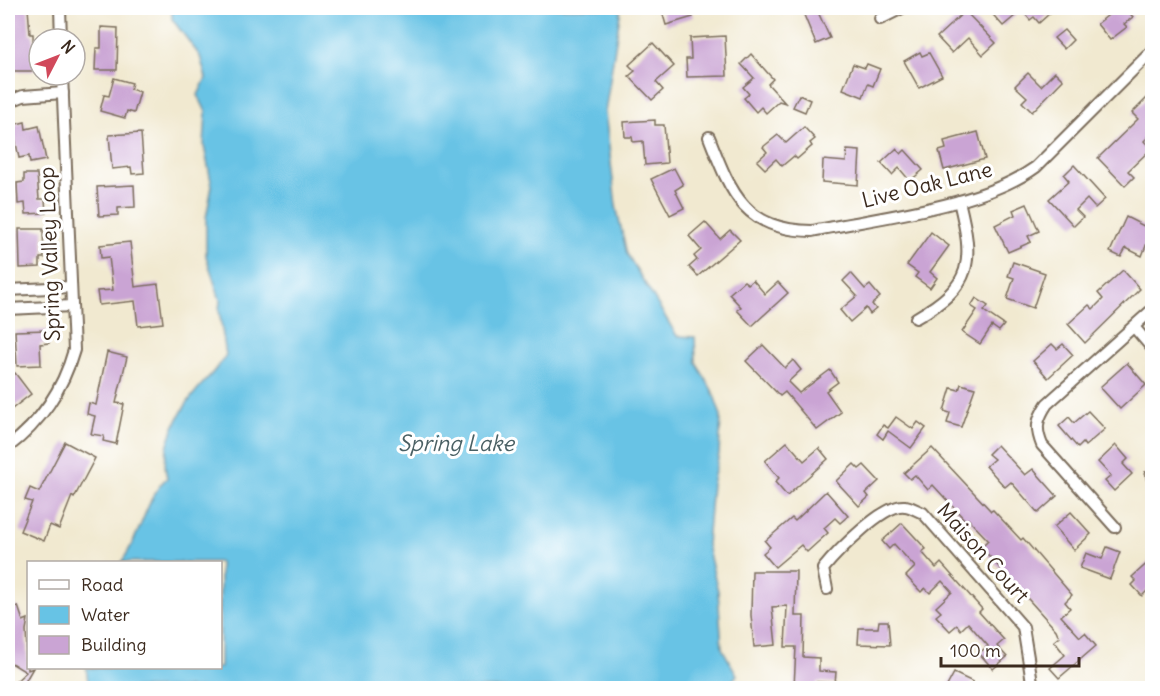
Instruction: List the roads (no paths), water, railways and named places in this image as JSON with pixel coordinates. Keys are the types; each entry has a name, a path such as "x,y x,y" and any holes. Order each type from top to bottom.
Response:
{"street":[{"path":"60,8 61,27"},
{"path":"880,19 903,8"},
{"name":"Live Oak Lane","path":"709,137 735,198 770,224 790,231 812,231 959,201 1016,182 1036,167 1152,51"},
{"name":"Spring Valley Loop","path":"8,447 35,424 59,388 74,350 63,87"},
{"path":"8,102 23,96 63,93"},
{"path":"916,318 939,305 954,292 963,277 968,250 959,201"},
{"path":"8,290 71,287"},
{"path":"8,309 72,306"},
{"path":"1115,527 1042,445 1036,431 1038,417 1047,404 1152,310"},
{"path":"1134,327 1152,348"},
{"name":"Maison Court","path":"826,589 823,569 834,556 888,509 904,505 922,513 1023,627 1033,688"}],"water":[{"name":"Spring Lake","path":"172,8 621,8 605,112 616,206 627,254 677,336 695,337 696,362 713,392 721,416 719,454 712,484 707,545 718,591 722,648 737,675 729,685 734,688 89,688 86,669 222,669 222,561 122,561 133,542 154,494 167,478 165,468 167,448 184,407 226,355 219,310 220,300 206,256 206,218 212,186 204,146 206,112 198,95 206,78 200,56 172,19"}]}
